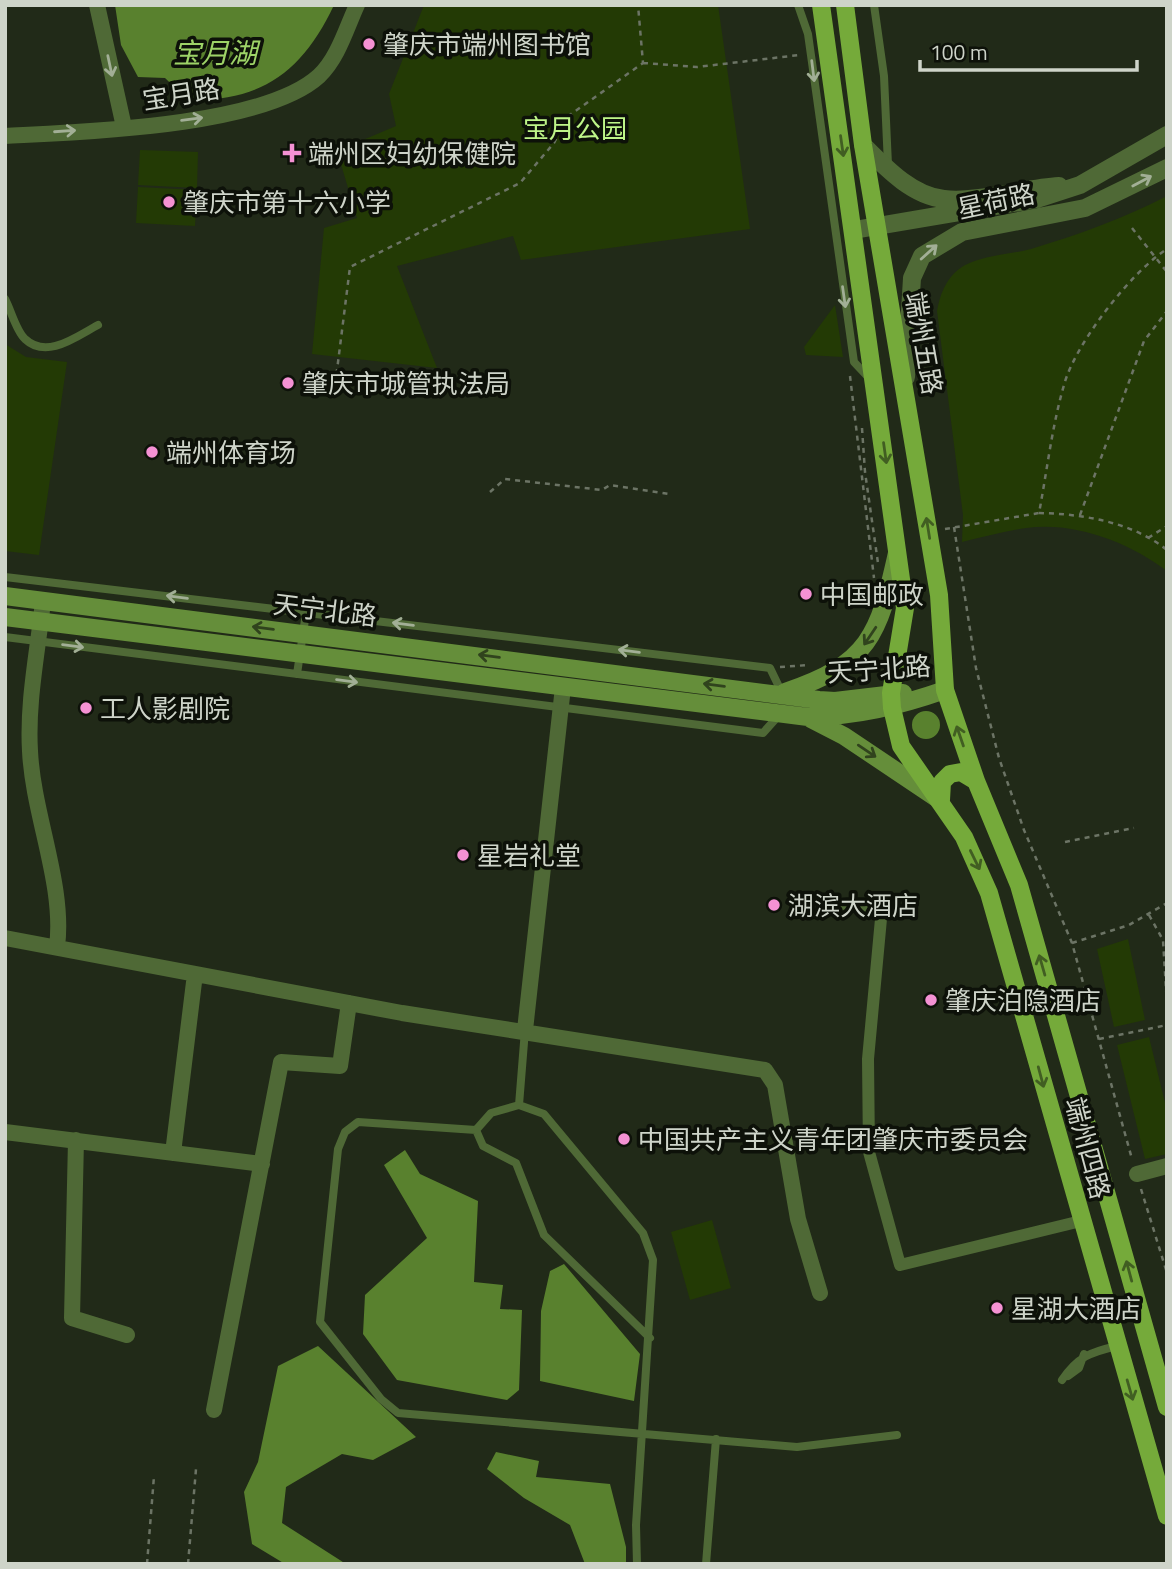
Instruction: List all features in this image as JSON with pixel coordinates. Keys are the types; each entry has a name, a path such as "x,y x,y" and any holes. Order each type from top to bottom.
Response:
{"main road":[{"name":"端州五路","path":"821,5 854,230 867,387 898,549 905,608 891,701"},
{"name":"端州五路","path":"845,5 863,145 939,595 945,690"},
{"path":"782,693 836,672 868,642 884,609 898,549"},
{"name":"天宁北路","path":"5,596 835,701 891,701"},
{"name":"天宁北路","path":"5,617 808,717 848,716 891,701 945,690"},
{"name":"端州四路","path":"945,690 976,781 1019,885 1167,1407"},
{"name":"端州四路","path":"891,701 901,746 941,800 964,837 989,893 1116,1346 1167,1516"},
{"path":"808,717 844,736 941,800"},
{"path":"941,800 942,782 950,774 961,772 976,781"}],"street":[{"path":"97,5 124,127"},
{"name":"宝月路","path":"5,136 124,127 206,117 262,104 319,76 332,60 357,5"},
{"name":"星荷路","path":"854,230 1037,199 1080,185 1167,135"},
{"path":"863,145 889,171 913,187 944,199 1080,185"},
{"name":"星荷路","path":"906,388 912,278 922,256 962,232 1085,208 1167,168"},
{"path":"43,601 30,705 30,751 35,796 60,923 57,947"},
{"path":"525,1030 563,687"},
{"path":"820,901 882,908 868,1059 869,1152 900,1265 1081,1221"},
{"path":"5,938 349,1003 765,1070 775,1085 798,1219 820,1293"},
{"path":"173,1153 195,974"},
{"path":"215,1410 281,1062 340,1066 349,1003"},
{"path":"5,1132 262,1164"},
{"path":"76,1140 72,1318 127,1335"},
{"path":"1137,1174 1167,1166"}],"lane":[{"path":"798,5 811,53 851,363 867,387"},
{"path":"874,5 884,76 889,171"},
{"path":"5,299 24,339 36,346 63,345 98,325"},
{"path":"5,577 770,668 782,693"},
{"path":"297,674 306,613"},
{"path":"5,637 763,733 780,714"},
{"path":"519,1105 525,1030"},
{"path":"476,1130 491,1113 519,1105 544,1114 643,1233 653,1260 636,1525 637,1564"},
{"path":"476,1130 358,1122 345,1132 338,1149 320,1322 381,1399 398,1413 797,1447 898,1435"},
{"path":"476,1130 483,1146 516,1163 544,1235 650,1338"},
{"path":"1084,1354 1116,1346"},
{"path":"706,1564 716,1439"}],"path":[{"path":"638,5 643,63"},
{"path":"334,394 349,267 520,183 554,143 567,117 643,63 697,67 811,53"},
{"path":"1132,228 1153,258 1167,272"},
{"path":"1039,513 1064,383 1094,329 1121,292 1153,258 1167,249"},
{"path":"1080,515 1144,341 1167,311"},
{"path":"851,363 867,387"},
{"path":"851,363 874,587"},
{"path":"862,426 865,472 880,582"},
{"path":"489,492 505,479 602,490 610,485 669,494"},
{"path":"929,532 1039,513 1080,515 1148,538 1167,550"},
{"path":"1148,538 1167,526"},
{"path":"954,527 976,668 999,758 1024,830 1072,943 1167,1273"},
{"path":"770,668 807,665 818,661"},
{"path":"1065,842 1134,828"},
{"path":"1072,943 1100,936 1149,915 1167,903"},
{"path":"1149,915 1163,940 1167,1005"},
{"path":"1098,1039 1167,1025"},
{"path":"188,1564 196,1469"},
{"path":"147,1564 154,1476"}],"green space":[{"name":"宝月公园","path":"424,5 718,5 750,229 521,260 513,236 397,266 437,368 312,354 324,228 357,218 337,151 396,126 389,94"},
{"path":"140,150 198,152 197,188 138,185"},
{"path":"138,187 197,190 195,226 136,223"},
{"path":"1167,196 1167,571 1118,543 1082,531 1063,528 1026,528 962,542 963,515 937,311 947,283 954,273 967,264 1066,238 1118,219"},
{"path":"835,305 843,357 806,355 804,347"},
{"path":"5,344 26,357 67,362 39,555 5,551"},
{"path":"1128,939 1145,1020 1114,1027 1097,949"},
{"path":"1149,1037 1167,1111 1167,1154 1145,1159 1117,1045"},
{"path":"712,1220 731,1288 690,1300 671,1232"}],"water":[{"name":"宝月湖","path":"115,5 334,5 309,48 294,65 277,78 238,95 188,100 165,78 138,77 121,45"},
{"path":"926,711 936,715 940,725 936,735 926,739 916,735 912,725 916,715"},
{"path":"405,1150 420,1174 478,1201 474,1282 503,1285 500,1309 522,1310 519,1390 507,1400 397,1380 363,1334 365,1295 427,1238 384,1165"},
{"path":"564,1264 640,1354 634,1401 540,1381 541,1311 550,1271"},
{"path":"318,1346 416,1437 373,1460 342,1454 286,1487 282,1523 346,1564 285,1564 252,1544 244,1492 258,1462 278,1366"},
{"path":"496,1452 539,1461 536,1477 610,1484 626,1547 626,1564 585,1564 570,1525 524,1498 487,1469"}],"place":[{"name":"肇庆市端州图书馆","path":"369,44"},
{"name":"端州区妇幼保健院","path":"292,153"},
{"name":"肇庆市第十六小学","path":"169,202"},
{"name":"肇庆市城管执法局","path":"288,383"},
{"name":"端州体育场","path":"152,452"},
{"name":"中国邮政","path":"806,594"},
{"name":"工人影剧院","path":"86,708"},
{"name":"星岩礼堂","path":"463,855"},
{"name":"湖滨大酒店","path":"774,905"},
{"name":"肇庆泊隐酒店","path":"931,1000"},
{"name":"中国共产主义青年团肇庆市委员会","path":"624,1139"},
{"name":"星湖大酒店","path":"997,1308"}]}
